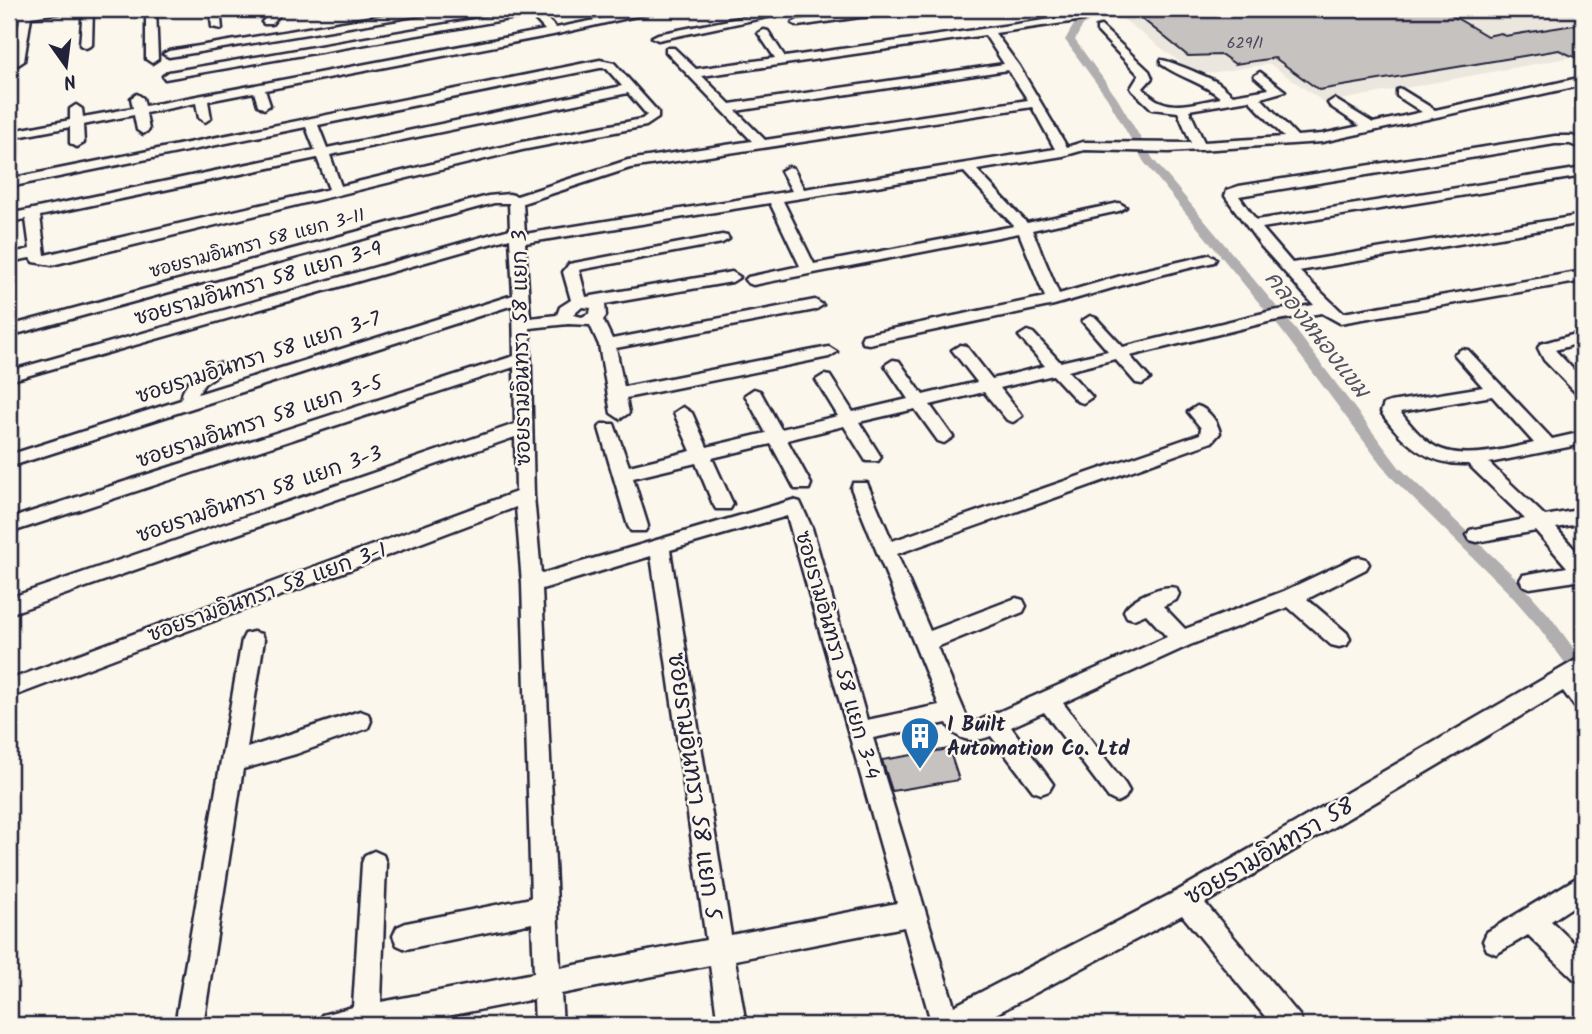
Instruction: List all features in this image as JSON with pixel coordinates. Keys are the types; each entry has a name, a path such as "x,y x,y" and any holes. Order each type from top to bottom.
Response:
{"street":[{"path":"9,17 26,12 66,9"},
{"path":"86,45 88,9"},
{"path":"151,9 152,60"},
{"path":"215,9 218,27"},
{"path":"268,23 279,9"},
{"path":"169,54 295,27 439,9"},
{"path":"466,9 475,23"},
{"path":"10,135 76,115 374,71 531,41 553,32 580,32 631,11 662,9"},
{"path":"664,44 783,10 800,9"},
{"path":"798,23 860,14 937,9"},
{"path":"631,11 695,73 761,144"},
{"path":"18,61 26,12"},
{"path":"169,76 523,14 536,14 553,32"},
{"path":"695,73 988,31 1020,22 1080,18"},
{"path":"295,27 317,81"},
{"path":"1101,29 1145,74 1146,78 1137,88 1150,104 1164,110 1279,91 1260,76"},
{"path":"988,31 1036,103 1063,152"},
{"path":"764,33 781,59"},
{"path":"1165,62 1176,70 1212,84 1231,100"},
{"path":"9,183 603,64 610,65 654,115 651,120 522,146 52,260 38,259 33,213"},
{"path":"728,107 1013,66"},
{"name":"ซอยรามอินทรา 58 แยก 3-9","path":"9,376 519,235 800,194 1063,152 1083,146 1144,148 1295,141 1373,129 1583,81"},
{"path":"258,87 264,105"},
{"path":"9,218 632,88"},
{"path":"1401,93 1435,114"},
{"path":"1253,97 1295,141"},
{"path":"201,98 205,118"},
{"name":"ซอยรามอินทรา 58 แยก 3","path":"549,1025 532,584 525,496 522,312 516,201 612,167 1036,103"},
{"path":"1334,103 1373,129"},
{"path":"138,104 143,130"},
{"path":"1182,108 1199,146"},
{"path":"76,115 77,143"},
{"path":"10,154 11,120"},
{"path":"311,122 336,190"},
{"path":"1583,145 1563,139 1292,180 1232,193 1252,225 1324,309 1340,318 1583,276"},
{"path":"967,167 1024,229 1054,299"},
{"path":"788,172 800,194"},
{"path":"1252,225 1583,172"},
{"name":"ซอยรามอินทรา 58 แยก 3-11","path":"9,331 484,201 504,198 516,201"},
{"path":"774,198 809,269"},
{"path":"753,280 1024,229 1069,216 1119,207"},
{"path":"1290,268 1583,219"},
{"path":"638,526 622,474 614,420 616,394 607,345 580,310 571,272 574,267 722,239"},
{"path":"9,258 37,252"},
{"path":"869,339 1054,299 1209,259"},
{"name":"ซอยรามอินทรา 58 แยก 3-7","path":"9,461 189,402 522,312 580,310 732,277"},
{"path":"607,345 815,305"},
{"path":"622,474 1278,315 1324,309"},
{"path":"1090,321 1142,379"},
{"path":"1027,336 1083,397"},
{"path":"1583,337 1551,344 1546,348 1550,356 1583,390"},
{"path":"960,350 1013,416"},
{"path":"616,394 829,352"},
{"path":"1462,354 1547,445"},
{"name":"ซอยรามอินทรา 58 แยก 3-5","path":"9,526 523,359"},
{"path":"893,365 944,437"},
{"path":"189,402 189,392 194,383 219,368"},
{"path":"824,380 872,457"},
{"path":"1496,390 1390,408 1390,412 1427,450 1439,456 1465,459 1583,438"},
{"path":"754,395 802,484"},
{"path":"885,551 1206,438 1211,433 1210,427 1198,412"},
{"path":"682,413 723,504"},
{"name":"ซอยรามอินทรา 58 แยก 3-3","path":"9,606 524,427"},
{"path":"1465,459 1539,522 1583,572 1530,580"},
{"path":"860,488 953,712 960,728 965,731 976,732 1182,639 1291,597 1359,564"},
{"name":"ซอยรามอินทรา 58 แยก 3-1","path":"9,689 525,496"},
{"name":"ซอยรามอินทรา 58 แยก 3-4","path":"532,584 793,507 802,528 817,588 946,1025"},
{"path":"1477,535 1583,516"},
{"name":"ซอยรามอินทรา 58 แยก 5","path":"660,548 732,1025"},
{"path":"1170,594 1141,607 1182,639"},
{"path":"1291,597 1339,639"},
{"path":"923,642 1016,606"},
{"path":"189,1025 253,640"},
{"path":"1572,673 1583,700"},
{"name":"ซอยรามอินทรา 58","path":"946,1025 1186,900 1543,693 1572,673"},
{"path":"1047,699 1117,791"},
{"path":"861,732 953,712"},
{"path":"232,762 296,744 360,721"},
{"path":"995,723 1041,784"},
{"path":"366,1019 374,863"},
{"path":"1496,942 1580,893"},
{"path":"1186,900 1289,1025"},
{"path":"406,936 543,908"},
{"path":"332,1025 912,913"},
{"path":"1531,920 1583,970"}],"shaded area":[{"path":"1583,9 1583,55 1325,103 1270,64 1197,75 1111,10"}],"building":[{"path":"1130,9 1441,9 1487,36 1501,33 1505,36 1574,25 1583,29 1583,61 1559,50 1319,90 1275,58 1235,64 1222,55 1188,56"},
{"name":"I Built Automation Co. Ltd","path":"949,749 959,780 892,791 882,760"}],"waterway":[{"name":"คลองหนองแขม","path":"1103,9 1079,23 1070,40 1112,98 1148,160 1287,328 1394,471 1514,587 1543,620 1583,674"}],"place":[{"name":"I Built Automation Co. Ltd","path":"920,770"}]}
